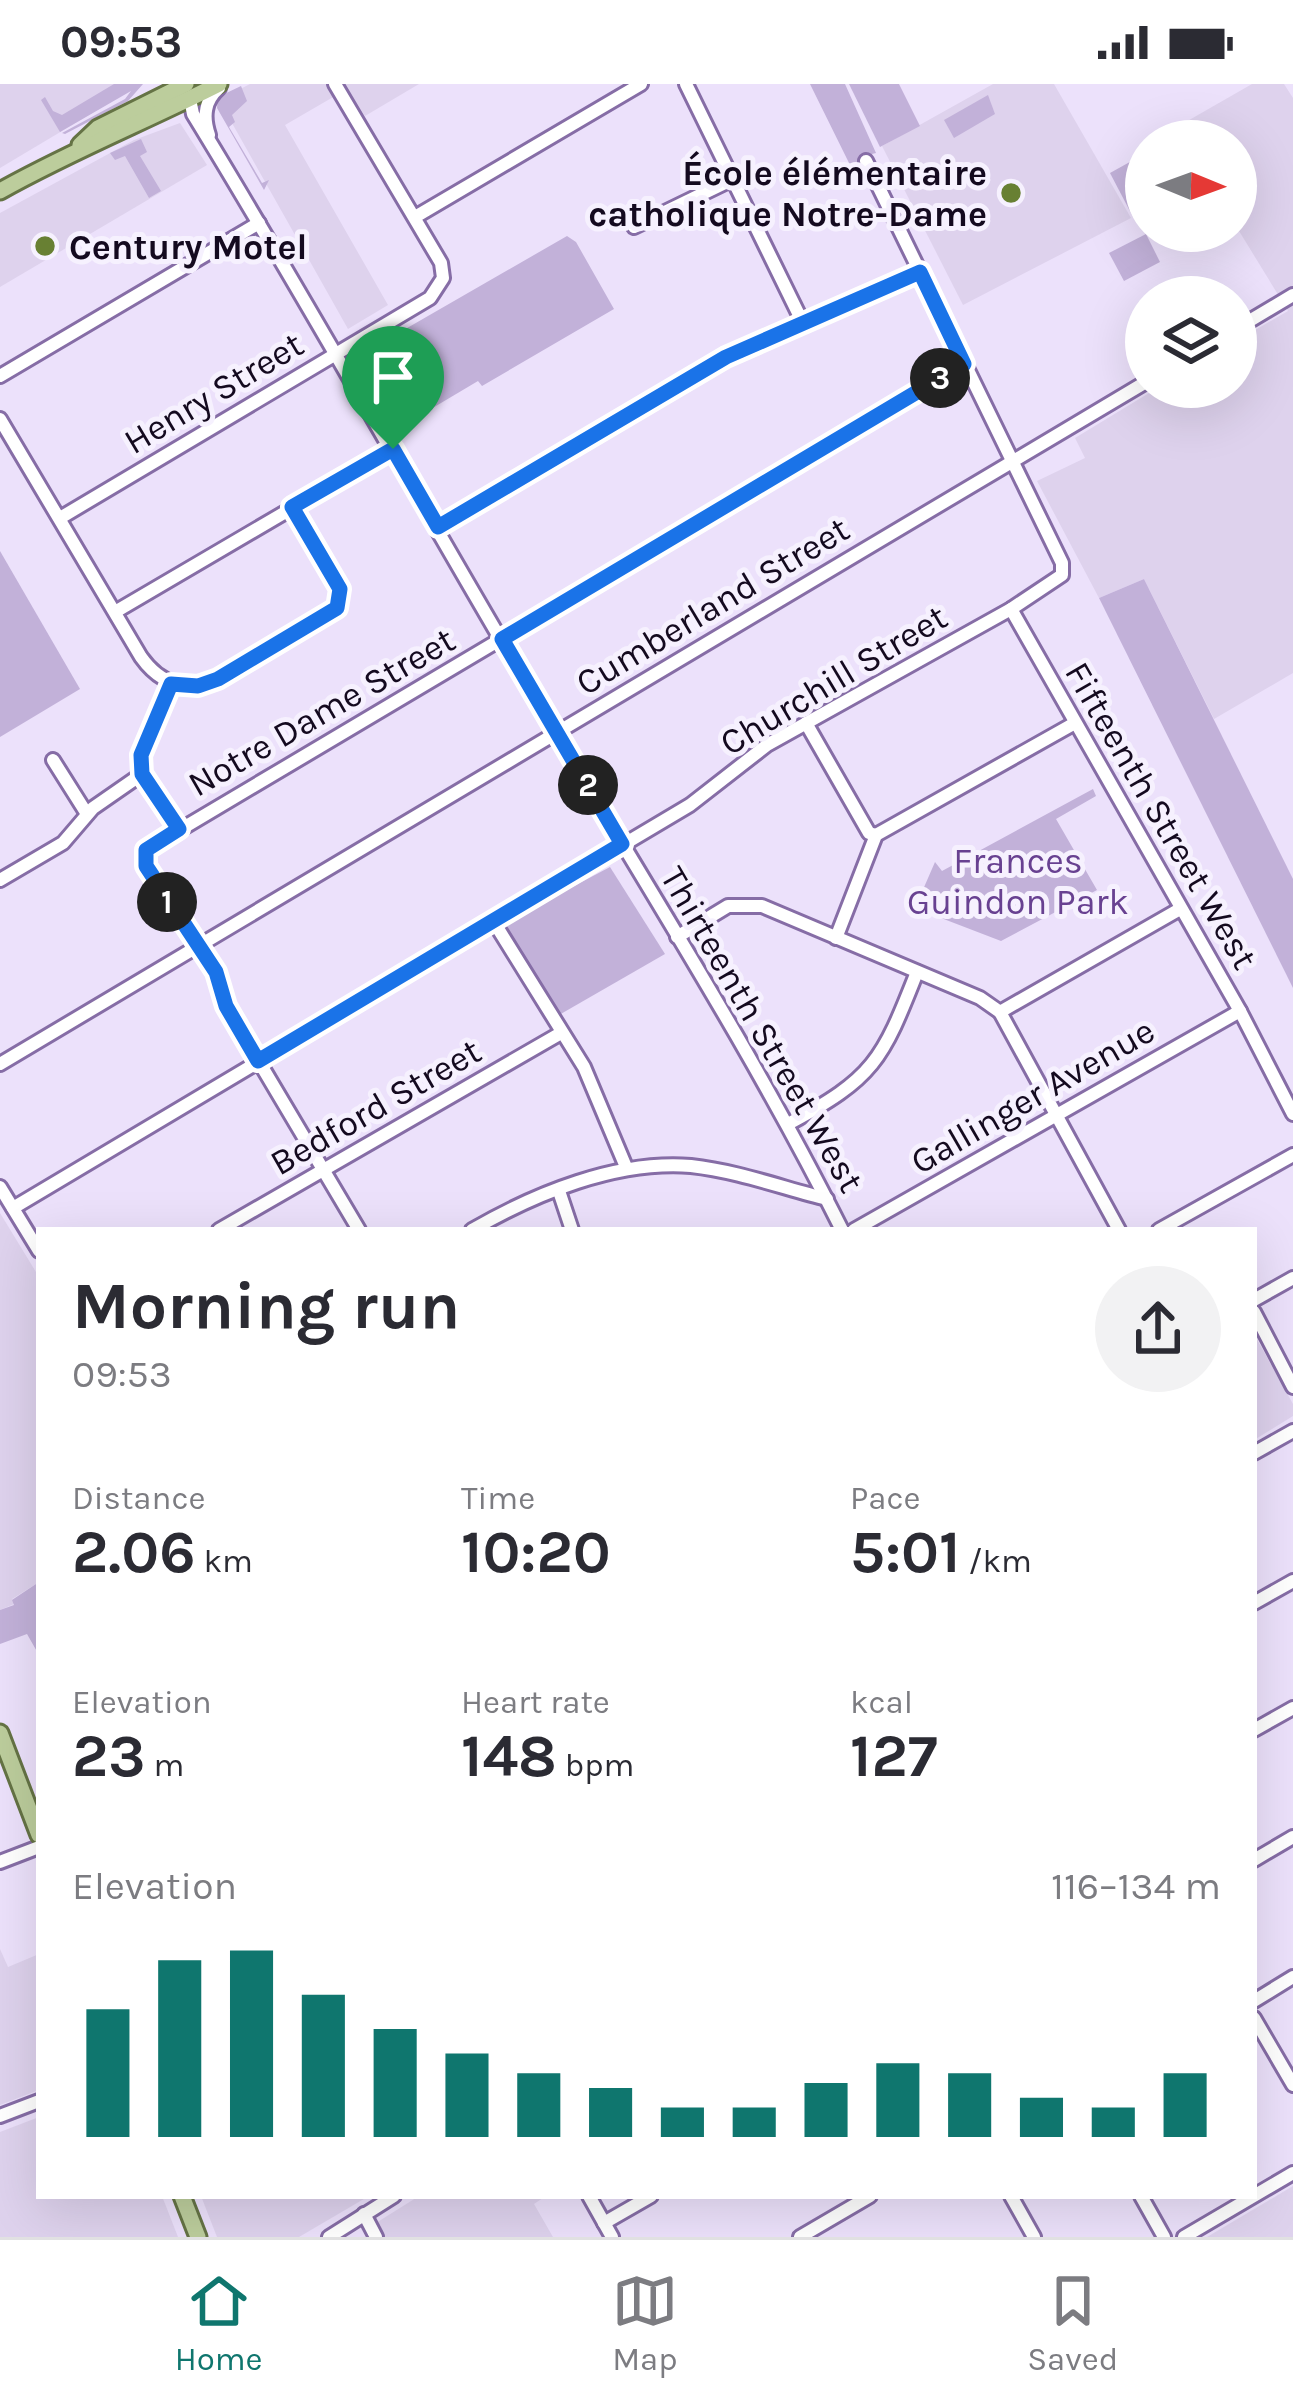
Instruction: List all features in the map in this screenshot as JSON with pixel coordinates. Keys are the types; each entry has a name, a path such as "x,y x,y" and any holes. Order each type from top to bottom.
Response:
{"main road":[{"path":"128,112 148,84"},
{"path":"75,149 98,128 128,112 221,84"},
{"path":"0,191 75,149 106,140 182,93"},
{"path":"0,1733 36,1827"},
{"path":"183,2199 198,2237"}],"street":[{"path":"216,152 206,113 209,97 221,84"},
{"name":"Henry Street","path":"60,518 439,289 441,263 335,84"},
{"path":"415,218 640,84"},
{"path":"686,84 802,321"},
{"name":"Thirteenth Street West","path":"182,93 788,1124 841,1227"},
{"path":"866,161 1013,461"},
{"path":"634,227 733,178"},
{"path":"0,376 259,223"},
{"path":"438,527 726,357 920,272"},
{"path":"1257,316 1293,295"},
{"name":"Notre Dame Street","path":"198,946 146,866 144,854 964,364"},
{"name":"Cumberland Street","path":"0,1064 1125,394"},
{"path":"0,419 146,664 171,684 198,686 218,679 337,608 340,589 292,507"},
{"path":"115,612 393,449"},
{"name":"Churchill Street","path":"13,1208 690,805 766,745 1051,586 1062,570 1013,461"},
{"name":"Fifteenth Street West","path":"1011,609 1240,1011 1293,1114"},
{"path":"171,684 142,746 142,774 179,829"},
{"path":"836,938 876,836 1075,723"},
{"path":"806,724 869,833 876,836"},
{"path":"53,760 87,814"},
{"path":"0,880 63,843 87,814 142,774"},
{"path":"677,937 728,906 762,905 980,998 1000,1012 1117,1227"},
{"path":"1000,1012 1180,909"},
{"path":"494,922 584,1067 626,1167"},
{"path":"198,946 216,972 226,1006 357,1227"},
{"path":"788,1124 871,1070 892,1037 917,972"},
{"name":"Gallinger Avenue","path":"859,1227 1240,1011"},
{"name":"Bedford Street","path":"224,1227 561,1034"},
{"path":"1164,1227 1293,1154"},
{"path":"477,1227 502,1213 626,1167 692,1166 827,1199"},
{"path":"0,1187 36,1245"},
{"path":"559,1191 571,1227"},
{"path":"1257,1298 1293,1278"},
{"path":"1257,1318 1293,1387"},
{"path":"1257,1451 1293,1431"},
{"path":"1257,1601 1293,1581"},
{"path":"1257,1728 1293,1708"},
{"path":"1257,1858 1293,1837"},
{"path":"0,1862 36,1848"},
{"path":"1257,1999 1293,1977"},
{"path":"1257,2023 1293,2085"},
{"path":"0,2116 36,2102"},
{"path":"1257,2195 1293,2174"},
{"path":"328,2237 389,2199"},
{"path":"591,2199 613,2237"},
{"path":"604,2223 646,2199"},
{"path":"800,2237 865,2199"},
{"path":"1013,2199 1034,2237"},
{"path":"1143,2199 1164,2237"},
{"path":"1184,2237 1250,2199"},
{"path":"364,2214 376,2237"}],"shaded area":[{"path":"0,84 128,84 124,94 0,168"},
{"path":"250,84 419,84 365,116 347,89 285,125 388,305 348,329 219,100"},
{"name":"École élémentaire catholique Notre-Dame","path":"993,84 1054,84 1125,208 1125,221 963,305 882,146"},
{"path":"1252,84 1284,84 1293,98 1293,673 1214,719 1144,579 1099,598 1037,481 1085,458 1075,438 1125,408 1257,408 1257,329 1288,311 1252,252 1257,252 1257,120 1189,120"},
{"path":"180,123 207,165 0,287 0,213 134,140"},
{"path":"0,1213 36,1272 36,1584 0,1610"},
{"path":"1257,1339 1293,1404 1293,1416 1257,1438"},
{"path":"0,1949 8,1967 36,1955 36,2091 0,2105"},
{"path":"36,2118 36,2199 163,2199 178,2237 0,2237 0,2132"},
{"path":"1293,2186 1293,2237 1207,2237"},
{"path":"202,2199 364,2199 299,2237 217,2237"},
{"path":"414,2199 542,2199 534,2204 553,2237 383,2237 376,2223"}],"green space":[{"path":"114,84 143,84 128,101 65,134 131,91 60,132 41,100 45,97 53,111 62,115"},
{"path":"810,84 845,84 876,153 860,157 859,165 851,167"},
{"path":"849,84 899,84 920,126 880,147"},
{"path":"241,86 247,101 232,115 235,122 229,127 262,183 269,180 264,190 217,108 218,97"},
{"path":"988,95 995,114 954,138 944,120"},
{"path":"141,139 147,152 140,156 161,191 149,198 125,156 115,160 110,153"},
{"path":"1125,165 1125,202 1110,173"},
{"path":"567,236 576,242 614,309 404,425 362,354"},
{"path":"1125,245 1125,252 1155,252 1160,262 1125,276 1124,281 1109,253"},
{"path":"0,551 80,689 0,737"},
{"path":"1144,579 1293,879 1293,988 1099,598"},
{"name":"Frances Guindon Park","path":"1093,789 1096,796 1056,819 1097,890 1001,941 915,908 935,862 942,871"},
{"path":"610,867 665,954 559,1015 507,928 510,920"},
{"path":"36,1584 36,1650 27,1634 0,1644 0,1610 14,1605 12,1600"}],"place":[{"name":"École élémentaire catholique Notre-Dame","path":"1011,193"},
{"name":"Century Motel","path":"45,246"}],"route":[{"path":"920,272 964,364 502,639 622,844 258,1061 226,1006 216,972 146,866 146,850 179,829 142,774 142,746 171,684 198,686 218,679 337,608 340,589 292,507 393,449 438,527 726,357 920,272"}]}
